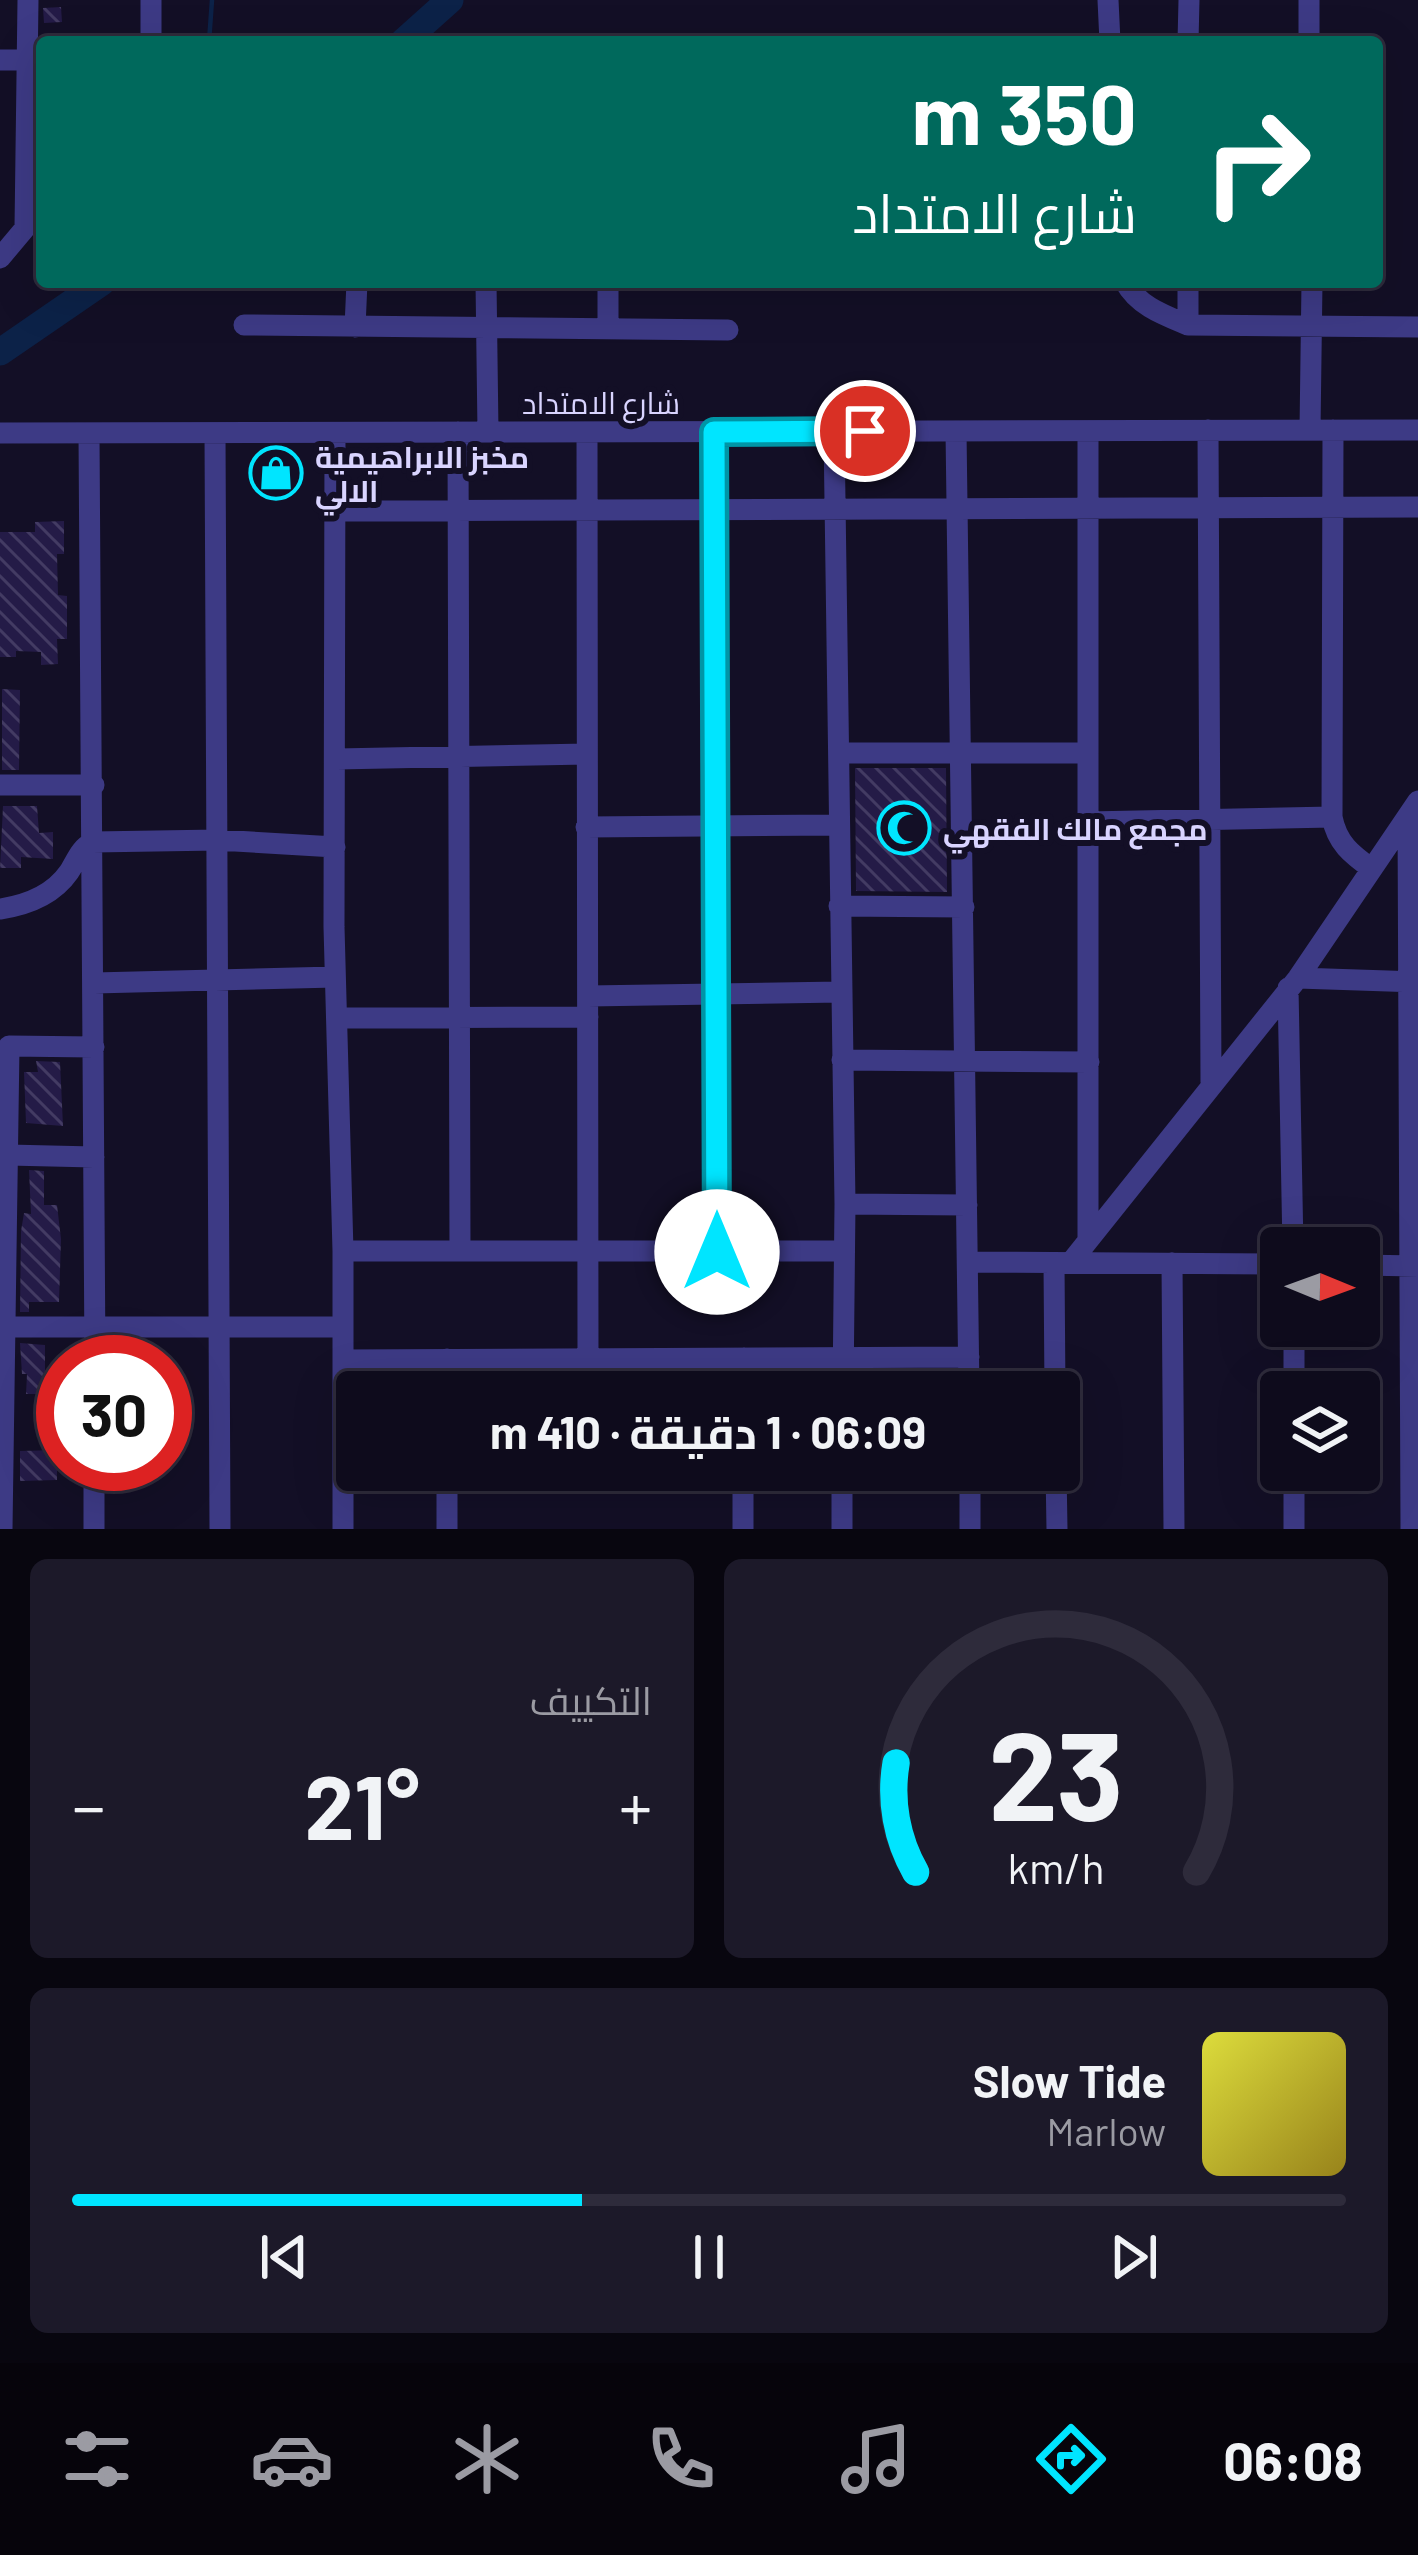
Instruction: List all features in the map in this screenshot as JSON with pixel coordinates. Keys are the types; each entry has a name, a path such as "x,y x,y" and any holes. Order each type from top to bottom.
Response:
{"street":[{"path":"25,228 28,0"},
{"path":"151,0 151,36"},
{"path":"1108,0 1110,36"},
{"path":"1188,36 1189,0"},
{"path":"1309,0 1310,36"},
{"path":"0,60 28,60"},
{"path":"0,258 36,215"},
{"path":"356,288 356,327"},
{"path":"486,288 488,432"},
{"path":"608,288 608,328"},
{"path":"1129,288 1155,311 1188,325 1418,327"},
{"path":"1188,288 1188,325"},
{"path":"1312,288 1331,508 1331,818 1344,847 1372,869"},
{"path":"244,326 728,330"},
{"path":"1088,430 1088,1237"},
{"path":"1208,430 1211,1082"},
{"name":"شارع الامتداد","path":"8,433 1418,430"},
{"path":"834,431 843,1371"},
{"path":"956,431 969,1371"},
{"path":"458,432 460,1251"},
{"path":"714,432 717,1252"},
{"path":"0,455 8,433"},
{"path":"215,433 220,1529"},
{"path":"335,433 335,977 344,1529"},
{"path":"587,433 588,1359"},
{"path":"89,434 95,1335"},
{"path":"336,511 1418,507"},
{"path":"840,753 1088,753"},
{"path":"337,759 587,754"},
{"path":"0,785 94,785"},
{"path":"1056,1371 1062,1262 1088,1237 1293,983 1413,809"},
{"path":"1412,1529 1413,809"},
{"path":"1088,822 1331,818"},
{"path":"586,827 838,825"},
{"path":"0,909 36,900 54,888 84,847 93,842 218,840 335,847"},
{"path":"839,906 964,907"},
{"path":"94,983 335,977"},
{"path":"1293,983 1414,982"},
{"path":"1293,983 1293,1227"},
{"path":"337,1018 460,1018 715,995 840,992"},
{"path":"2,1529 8,1155 4,1046 94,1047"},
{"path":"842,1060 1089,1063"},
{"path":"8,1155 94,1157"},
{"path":"845,1204 967,1205"},
{"path":"343,1251 844,1251"},
{"path":"968,1262 1260,1264"},
{"path":"1172,1263 1174,1529"},
{"path":"1380,1265 1414,1266"},
{"path":"7,1327 342,1328"},
{"path":"343,1360 969,1357"},
{"path":"744,1358 744,1371"},
{"path":"447,1359 447,1371"},
{"path":"94,1491 94,1529"},
{"path":"447,1491 447,1529"},
{"path":"743,1491 743,1529"},
{"path":"842,1491 842,1529"},
{"path":"970,1491 970,1529"},
{"path":"1056,1491 1057,1529"},
{"path":"1294,1491 1294,1529"}],"building":[{"path":"61,7 62,22 44,23 43,8"},
{"path":"64,521 64,554 57,554 58,595 67,596 67,639 57,639 58,664 41,665 41,652 16,651 16,657 0,657 0,532 35,532 35,522"},
{"path":"2,689 20,690 19,770 2,770"},
{"name":"مجمع مالك الفقهي","path":"855,768 946,768 947,892 856,891"},
{"path":"3,806 37,806 39,833 53,832 53,859 21,857 21,868 0,868"},
{"path":"36,1061 60,1062 63,1126 26,1123 24,1072 38,1072"},
{"path":"29,1170 44,1171 44,1205 57,1205 59,1302 29,1302 29,1312 20,1312 21,1231 24,1213 31,1214"},
{"path":"20,1343 36,1344 36,1394 26,1394 27,1374 22,1374"},
{"path":"20,1451 36,1451 36,1481 20,1481"}],"waterway":[{"path":"209,36 212,0"},
{"path":"410,36 450,0"},
{"path":"0,352 93,288"}],"place":[{"name":"مخبز الابراهيمية الالي","path":"276,473"},
{"name":"مجمع مالك الفقهي","path":"904,828"}],"route":[{"path":"717,1252 714,432 865,431"}]}
